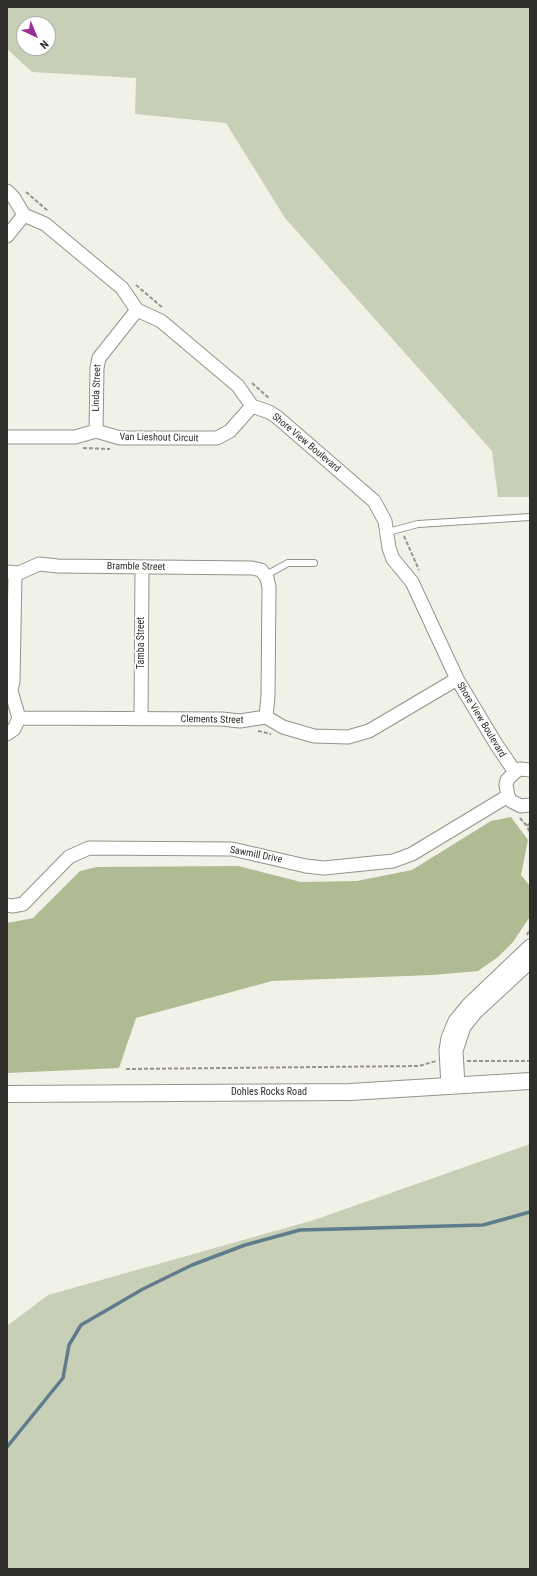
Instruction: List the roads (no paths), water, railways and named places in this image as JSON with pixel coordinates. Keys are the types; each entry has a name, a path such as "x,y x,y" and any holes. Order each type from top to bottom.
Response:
{"street":[{"path":"7,191 14,198 24,215 44,224 126,292 137,310 157,318 220,370 242,390 252,406"},
{"path":"7,236 24,215"},
{"name":"Linda Street","path":"96,431 98,358 137,310"},
{"name":"Van Lieshout Circuit","path":"96,431 120,438 220,437 230,431 252,406"},
{"name":"Shore View Boulevard","path":"252,406 269,412 275,416 364,491 382,512 388,532 391,555 395,563 412,582 457,679 514,772"},
{"path":"7,437 75,437 96,431"},
{"name":"Bramble Street","path":"11,573 39,564 58,566 252,568 261,570 266,575"},
{"name":"Tamba Street","path":"140,719 142,567"},
{"path":"7,734 14,729 19,718 11,691 13,681 11,573"},
{"path":"266,575 269,587 268,696 266,717 283,727 314,736 348,737 376,727 457,679"},
{"name":"Clements Street","path":"19,718 222,719 240,722 266,717"},
{"path":"527,809 511,801 506,791 507,780 514,772 520,769 530,770"},
{"name":"Sawmill Drive","path":"7,905 17,905 27,900 69,857 89,848 232,849 306,866 324,868 393,861 412,854 508,796"},
{"path":"453,1086 446,1050 448,1038 455,1021 468,1005 530,946"},
{"path":"453,1086 456,1051 464,1027 475,1013 530,962"},
{"name":"Dohles Rocks Road","path":"7,1094 350,1092 530,1082"}],"lane":[{"path":"388,532 418,524 530,517"},
{"path":"266,575 288,564 314,563"}],"waterway":[{"path":"7,1447 63,1378 69,1345 81,1325 143,1289 192,1265 245,1245 300,1230 483,1225 530,1212"}]}
